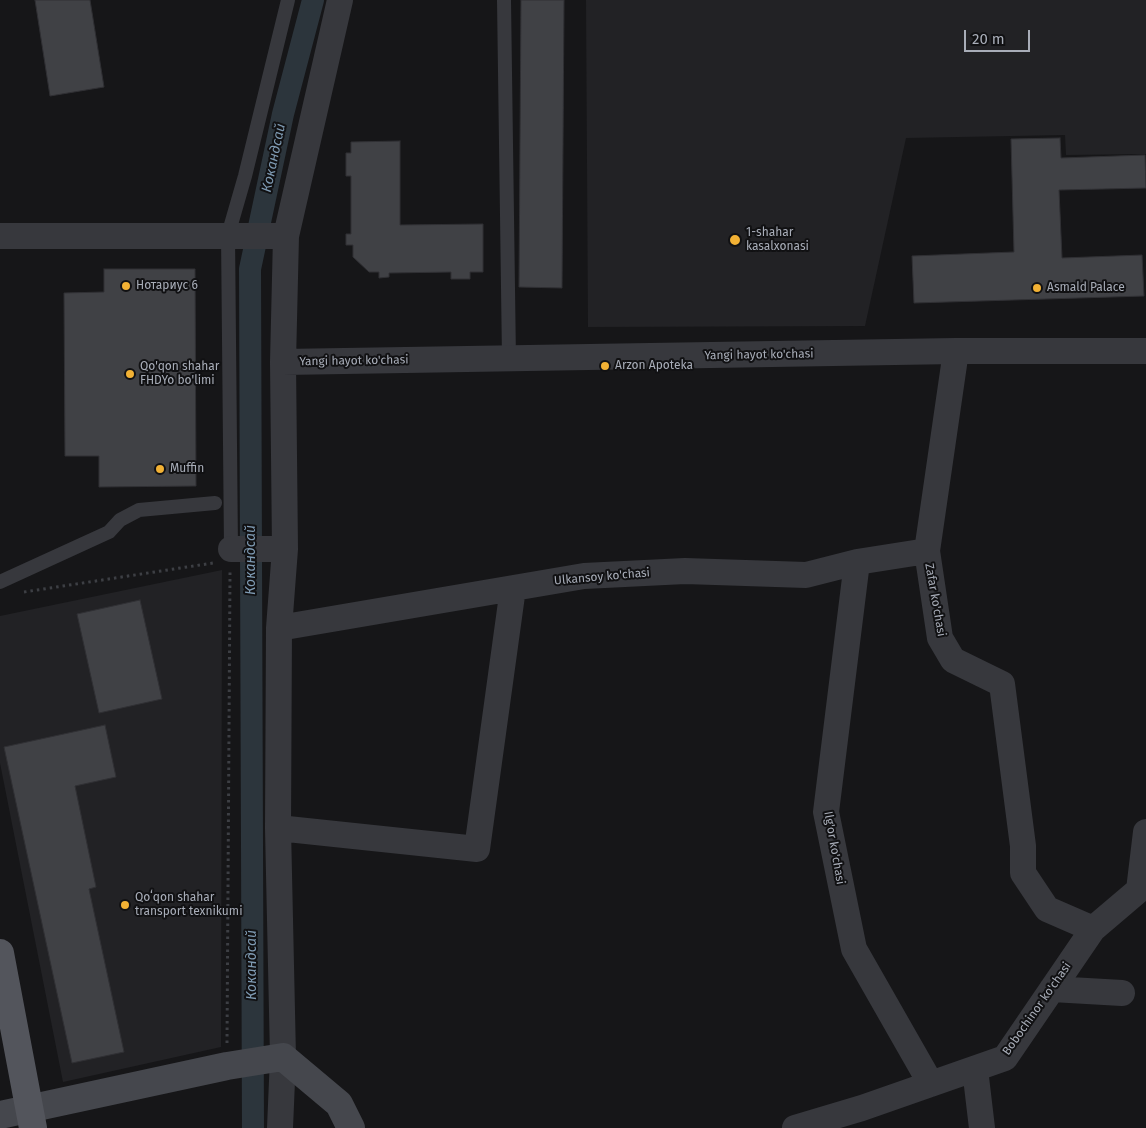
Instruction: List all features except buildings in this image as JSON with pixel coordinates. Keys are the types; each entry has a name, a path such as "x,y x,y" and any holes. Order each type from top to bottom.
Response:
{"main road":[{"path":"0,953 31,1119"}],"street":[{"path":"280,1128 282,1056 278,828 279,628 285,549 282,362 286,236 340,0"},
{"path":"0,236 286,236"},
{"name":"Yangi hayot ko'chasi","path":"282,362 956,351 1146,351"},
{"name":"Zafar ko'chasi","path":"956,351 927,552 940,638 953,660 1002,684 1024,846 1024,873 1046,909 1093,929"},
{"path":"231,555 285,549"},
{"name":"Ulkansoy ko'chasi","path":"279,628 584,576 676,572 806,575 857,562 927,552"},
{"name":"Ilg'or ko'chasi","path":"857,562 826,812 854,949 931,1084"},
{"path":"278,828 477,849 513,588"},
{"name":"Bobochinor ko'chasi","path":"796,1128 862,1108 1005,1058 1093,929 1142,890 1146,832"},
{"path":"1052,989 1122,993"},
{"path":"0,1115 31,1119 227,1066 282,1056"},
{"path":"282,1056 339,1104 351,1128"},
{"path":"975,1069 982,1128"}],"lane":[{"path":"231,555 228,235 245,176 288,0"},
{"path":"504,0 509,359"},
{"path":"0,582 109,532 120,520 138,510 215,503"}],"path":[{"path":"19,593 231,555 227,1066"}],"shaded area":[{"name":"1-shahar kasalxonasi","path":"586,0 1146,0 1146,154 1066,155 1065,135 906,138 865,326 588,327"},
{"name":"Qoʻqon shahar transport texnikumi","path":"222,570 221,1047 63,1082 0,763 0,616"}],"waterway":[{"name":"Кокандсай","path":"253,1128 250,269 283,114 313,0"}],"place":[{"name":"1-shahar kasalxonasi","path":"735,240"},
{"name":"Нотариус 6","path":"126,286"},
{"name":"Asmald Palace","path":"1037,288"},
{"name":"Arzon Apoteka","path":"605,366"},
{"name":"Qo'qon shahar FHDYo bo'limi","path":"130,374"},
{"name":"Muffin","path":"160,469"},
{"name":"Qoʻqon shahar transport texnikumi","path":"125,905"}]}
